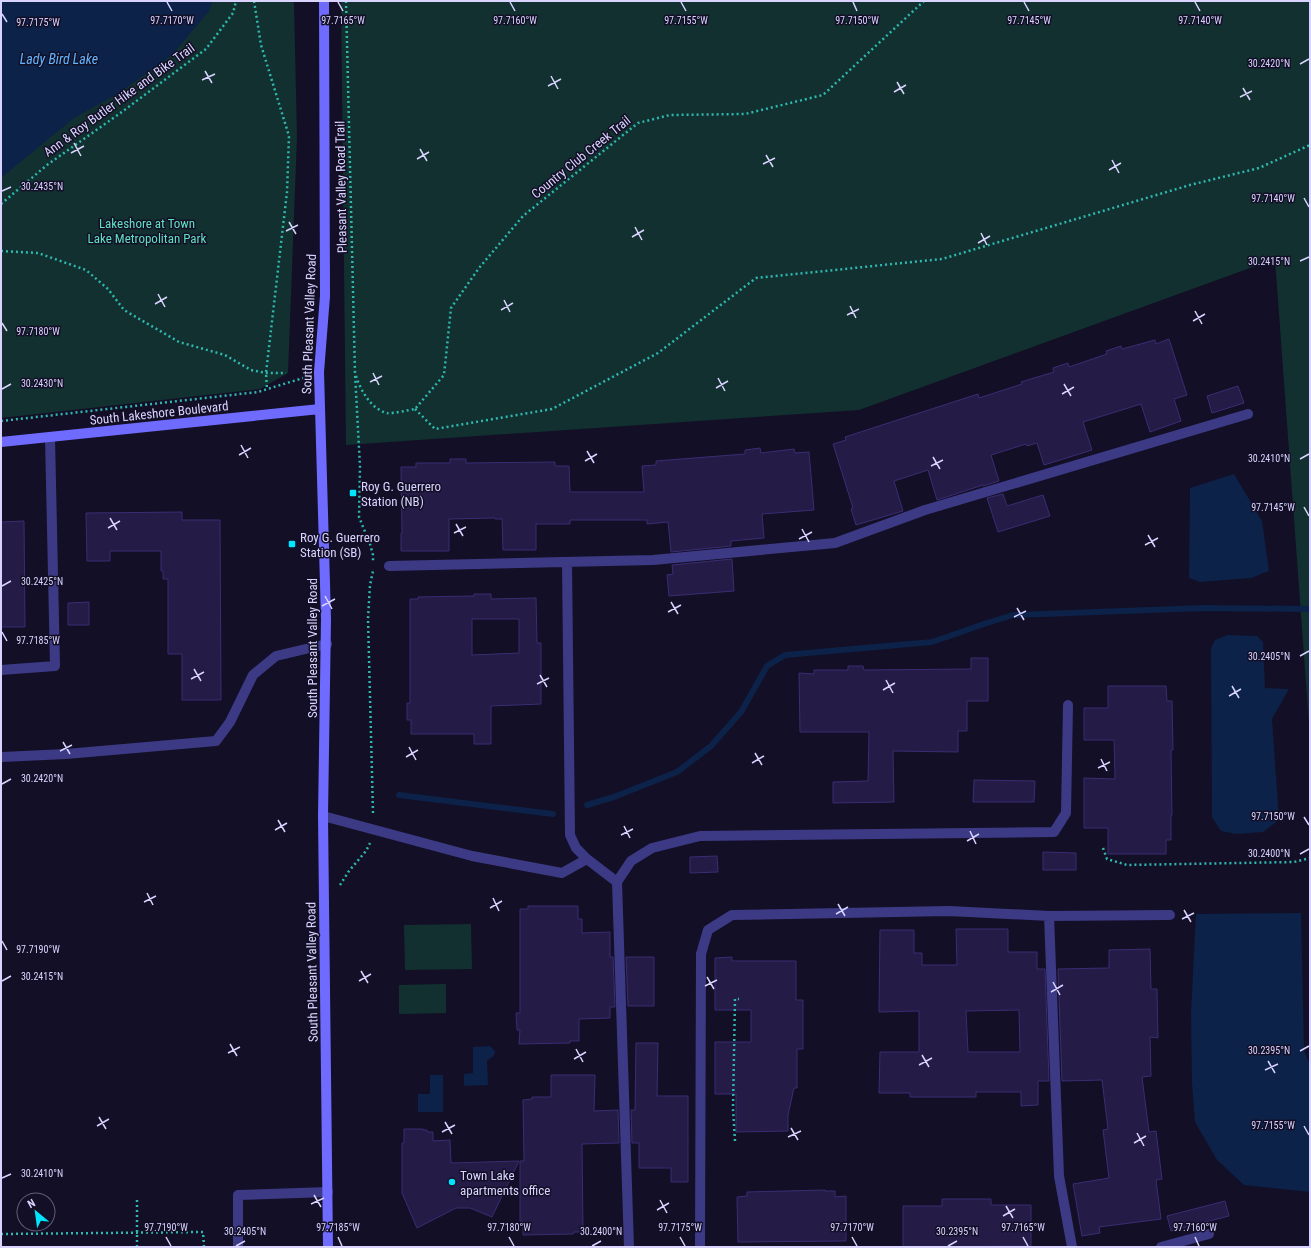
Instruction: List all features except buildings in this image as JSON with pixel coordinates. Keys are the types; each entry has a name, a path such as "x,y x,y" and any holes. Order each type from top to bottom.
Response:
{"main road":[{"name":"South Pleasant Valley Road","path":"324,1 325,296 319,372 327,644 323,816 328,1247"},
{"name":"South Lakeshore Boulevard","path":"1,442 320,410"}],"lane":[{"path":"389,566 653,560 835,543 925,510 1248,414"},
{"path":"1,670 56,666 50,437"},
{"path":"567,562 570,835 576,848 587,859 617,882"},
{"path":"2,757 66,754 216,741 230,722 253,675 276,656 327,644"},
{"path":"629,1247 617,882 631,861 652,848 700,836 1054,832 1066,813 1068,705"},
{"path":"323,816 373,833 431,845 472,856 562,873 587,859"},
{"path":"700,1247 701,954 708,930 732,915 949,911 1049,916 1170,915"},
{"path":"1049,916 1059,1176 1072,1247"},
{"path":"238,1247 238,1195 328,1192"},
{"path":"1162,1247 1209,1234"}],"path":[{"name":"Ann & Roy Butler Hike and Bike Trail","path":"1,204 47,165 119,114 206,49 233,13 236,1"},
{"path":"254,1 261,45 289,136 287,192 266,373 267,390"},
{"name":"Pleasant Valley Road Trail","path":"346,1 355,373 360,467 359,517 370,544 373,562"},
{"name":"Country Club Creek Trail","path":"415,409 444,375 451,308 479,268 523,216 638,123 670,115 745,114 823,95 924,1"},
{"path":"355,373 361,390 375,406 388,413 415,409 435,429 552,409 658,353 756,278 942,259 1183,187 1259,168 1310,145"},
{"path":"1,251 38,253 86,270 108,289 124,310 179,342 225,355 250,370 266,373 286,373"},
{"path":"1,421 258,392 319,372"},
{"path":"324,911 349,871 366,851 373,833 368,618 370,586 373,570"},
{"path":"1103,848 1107,859 1127,864 1294,862 1310,858"},
{"path":"735,1141 733,1109 735,999 739,999"},
{"path":"137,1198 137,1247"},
{"path":"1,1234 203,1232 204,1247"}],"green space":[{"name":"Lakeshore at Town Lake Metropolitan Park","path":"180,1 293,1 294,4 297,137 288,373 260,389 1,418 1,157"},
{"path":"341,1 1310,1 1310,738 1275,259 859,410 346,445"},
{"path":"471,924 472,969 405,970 404,925"},
{"path":"446,984 446,1013 399,1014 399,985"}],"water":[{"name":"Lady Bird Lake","path":"1,1 213,1 209,11 172,55 119,93 74,118 1,178"},
{"path":"1234,474 1262,521 1269,571 1251,578 1200,582 1189,578 1190,488"},
{"path":"1228,635 1257,636 1263,642 1265,688 1289,689 1272,719 1279,820 1263,832 1236,834 1221,831 1212,817 1211,648 1215,640"},
{"path":"1301,913 1304,1050 1310,1066 1310,1192 1244,1185 1217,1160 1195,1122 1192,1084 1191,1013 1196,914"},
{"path":"490,1046 495,1051 493,1057 487,1060 488,1085 464,1086 464,1074 473,1073 473,1047"},
{"path":"430,1075 443,1075 443,1112 418,1112 418,1094 430,1094"}],"waterway":[{"path":"587,805 614,797 677,772 711,746 741,712 767,666 785,655 932,642 1013,615 1204,608 1310,609"},
{"path":"399,795 553,814"}],"place":[{"name":"Roy G. Guerrero Station (NB)","path":"353,493"},
{"name":"Roy G. Guerrero Station (SB)","path":"292,544"},
{"name":"Town Lake apartments office","path":"452,1182"}]}
